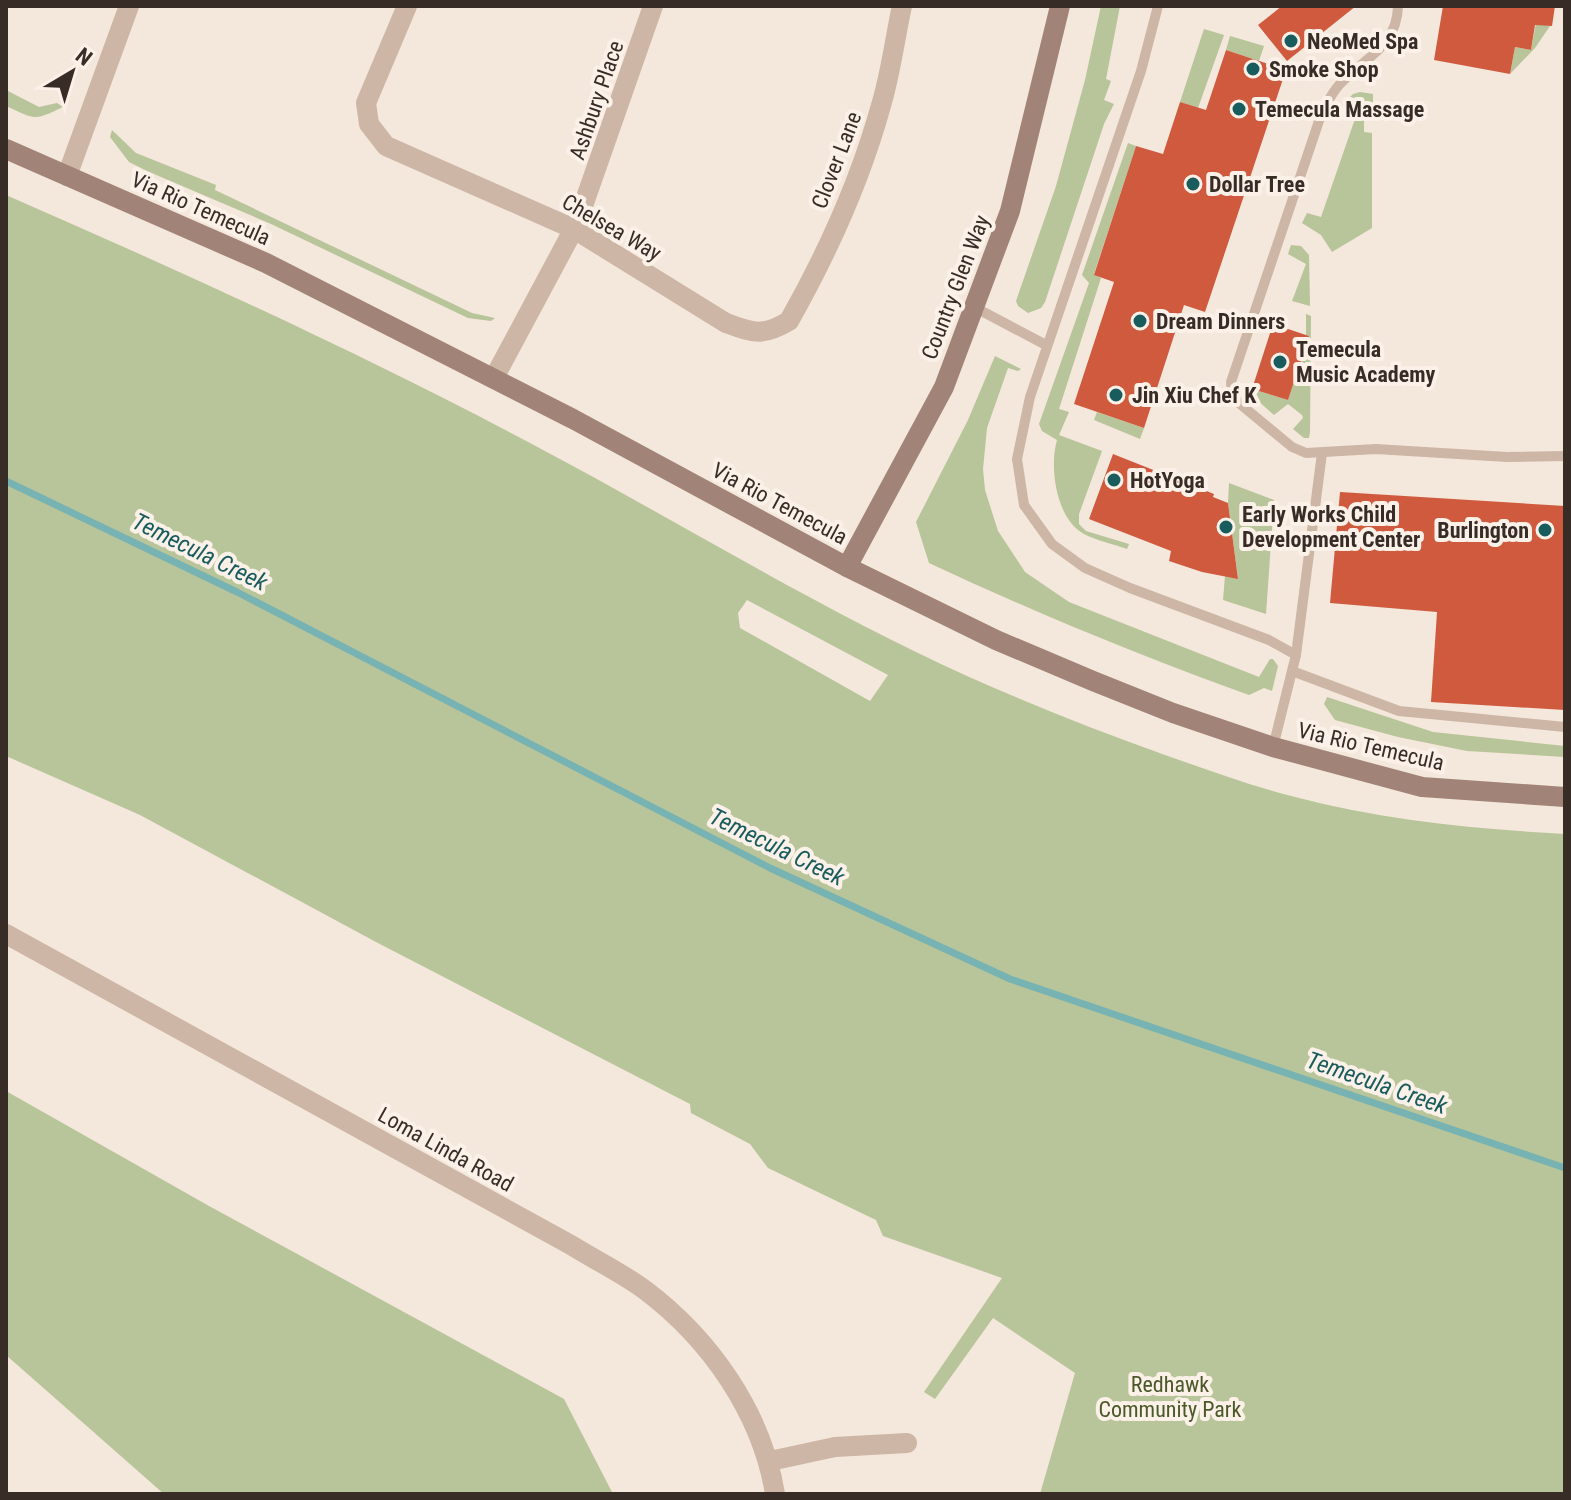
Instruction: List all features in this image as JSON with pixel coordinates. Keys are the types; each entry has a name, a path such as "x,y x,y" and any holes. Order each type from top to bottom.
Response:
{"street":[{"path":"67,176 129,6"},
{"name":"Chelsea Way","path":"407,6 366,103 369,124 386,146 574,229 726,323 753,334 774,330 789,321"},
{"name":"Ashbury Place","path":"494,378 574,229 594,181 653,6"},
{"name":"Clover Lane","path":"789,321 848,201 867,153 884,98 902,6"},
{"name":"Country Glen Way","path":"847,567 944,387 1010,211 1060,6"},
{"name":"Via Rio Temecula","path":"6,149 266,263 494,378 847,567 996,640 1173,713 1273,747 1422,787 1565,797"},
{"name":"Loma Linda Road","path":"6,934 571,1245 645,1291 694,1335 737,1390 770,1461 775,1494"},
{"path":"770,1461 835,1447 907,1443"}],"lane":[{"path":"1158,6 1141,71 1030,397 1017,459 1024,505 1052,544 1085,568 1269,640 1296,655"},
{"path":"1398,6 1394,31 1366,63 1339,84 1322,112 1231,382 1232,394 1292,447 1306,453 1376,449 1507,457 1565,456"},
{"path":"974,307 1046,345"},
{"path":"1273,747 1296,655 1322,453"},
{"path":"1292,671 1399,711 1565,727"}],"green space":[{"path":"1101,6 1120,6 1106,79 1111,81 1104,100 1114,104 1104,124 1045,302 1041,308 1028,313 1016,301 1056,186 1085,80"},
{"path":"1536,23 1550,26 1535,48 1510,74 1515,47 1531,50"},
{"path":"1204,29 1224,35 1198,108 1180,102"},
{"path":"1230,36 1264,46 1259,61 1226,50"},
{"path":"6,90 39,107 57,103 63,107 40,117 30,116 6,106"},
{"path":"1353,94 1373,94 1373,117 1364,117 1364,132 1372,133 1372,228 1332,252 1321,235 1302,223 1307,213 1321,217 1356,116 1341,106"},
{"path":"112,130 136,153 216,185 215,190 472,313 495,318 491,321 468,318 271,224 147,171 129,162 110,137"},
{"path":"1128,143 1136,146 1094,274 1101,278 1059,409 1069,412 1059,435 1102,451 1079,514 1079,524 1086,531 1129,544 1127,549 1094,539 1074,527 1057,492 1054,464 1057,440 1042,431 1039,424 1089,283 1082,275"},
{"name":"Redhawk Community Park","path":"6,195 205,284 401,377 585,472 856,622 967,676 1041,707 1246,783 1328,805 1429,822 1565,834 1565,1494 1040,1494 1075,1373 993,1318 935,1399 924,1392 1002,1278 883,1236 876,1220 768,1168 750,1144 691,1113 690,1104 376,942 140,815 6,756","holes":["747,600 888,675 870,701 740,628 738,613"]},
{"path":"1291,245 1301,246 1309,255 1310,306 1292,301 1306,264 1288,254"},
{"path":"1306,314 1311,316 1309,438 1304,438 1293,429 1303,418 1288,404 1274,415 1249,393 1252,389 1288,400 1309,336 1306,335"},
{"path":"995,356 1021,369 1008,368 987,428 983,469 985,490 998,531 1025,572 1069,602 1259,677 1273,659 1278,666 1272,691 1264,688 1249,695 1208,680 1088,633 929,563 916,522 968,420"},
{"path":"1097,412 1144,428 1140,439 1094,420"},
{"path":"1229,483 1274,500 1266,614 1223,600 1225,576 1238,578 1228,503"},
{"path":"1327,697 1433,732 1565,746 1565,757 1467,751 1398,737 1335,720 1324,704"},
{"path":"6,1091 209,1206 564,1399 613,1494 164,1494 6,1355"}],"building":[{"name":"NeoMed Spa","path":"1282,6 1356,6 1287,61 1258,25"},
{"path":"1443,6 1555,6 1552,26 1535,25 1531,50 1515,47 1510,74 1434,60"},
{"path":"1226,50 1286,70 1205,312 1184,305 1144,428 1074,404 1114,282 1094,275 1136,146 1163,154 1180,102 1206,110"},
{"name":"Temecula Music Academy","path":"1273,324 1309,336 1288,400 1252,389"},
{"path":"1113,454 1214,494 1213,497 1228,503 1238,579 1169,561 1171,551 1089,519"},
{"path":"1340,492 1565,506 1565,710 1431,702 1437,612 1330,603"}],"waterway":[{"name":"Temecula Creek","path":"6,481 237,592 770,868 1010,979 1565,1168"}],"place":[{"name":"NeoMed Spa","path":"1291,41"},
{"name":"Smoke Shop","path":"1253,69"},
{"name":"Temecula Massage","path":"1239,109"},
{"name":"Dollar Tree","path":"1193,184"},
{"name":"Dream Dinners","path":"1140,321"},
{"name":"Temecula Music Academy","path":"1280,362"},
{"name":"Jin Xiu Chef K","path":"1116,395"},
{"name":"HotYoga","path":"1114,480"},
{"name":"Early Works Child Development Center","path":"1226,527"},
{"name":"Burlington","path":"1545,530"}]}
